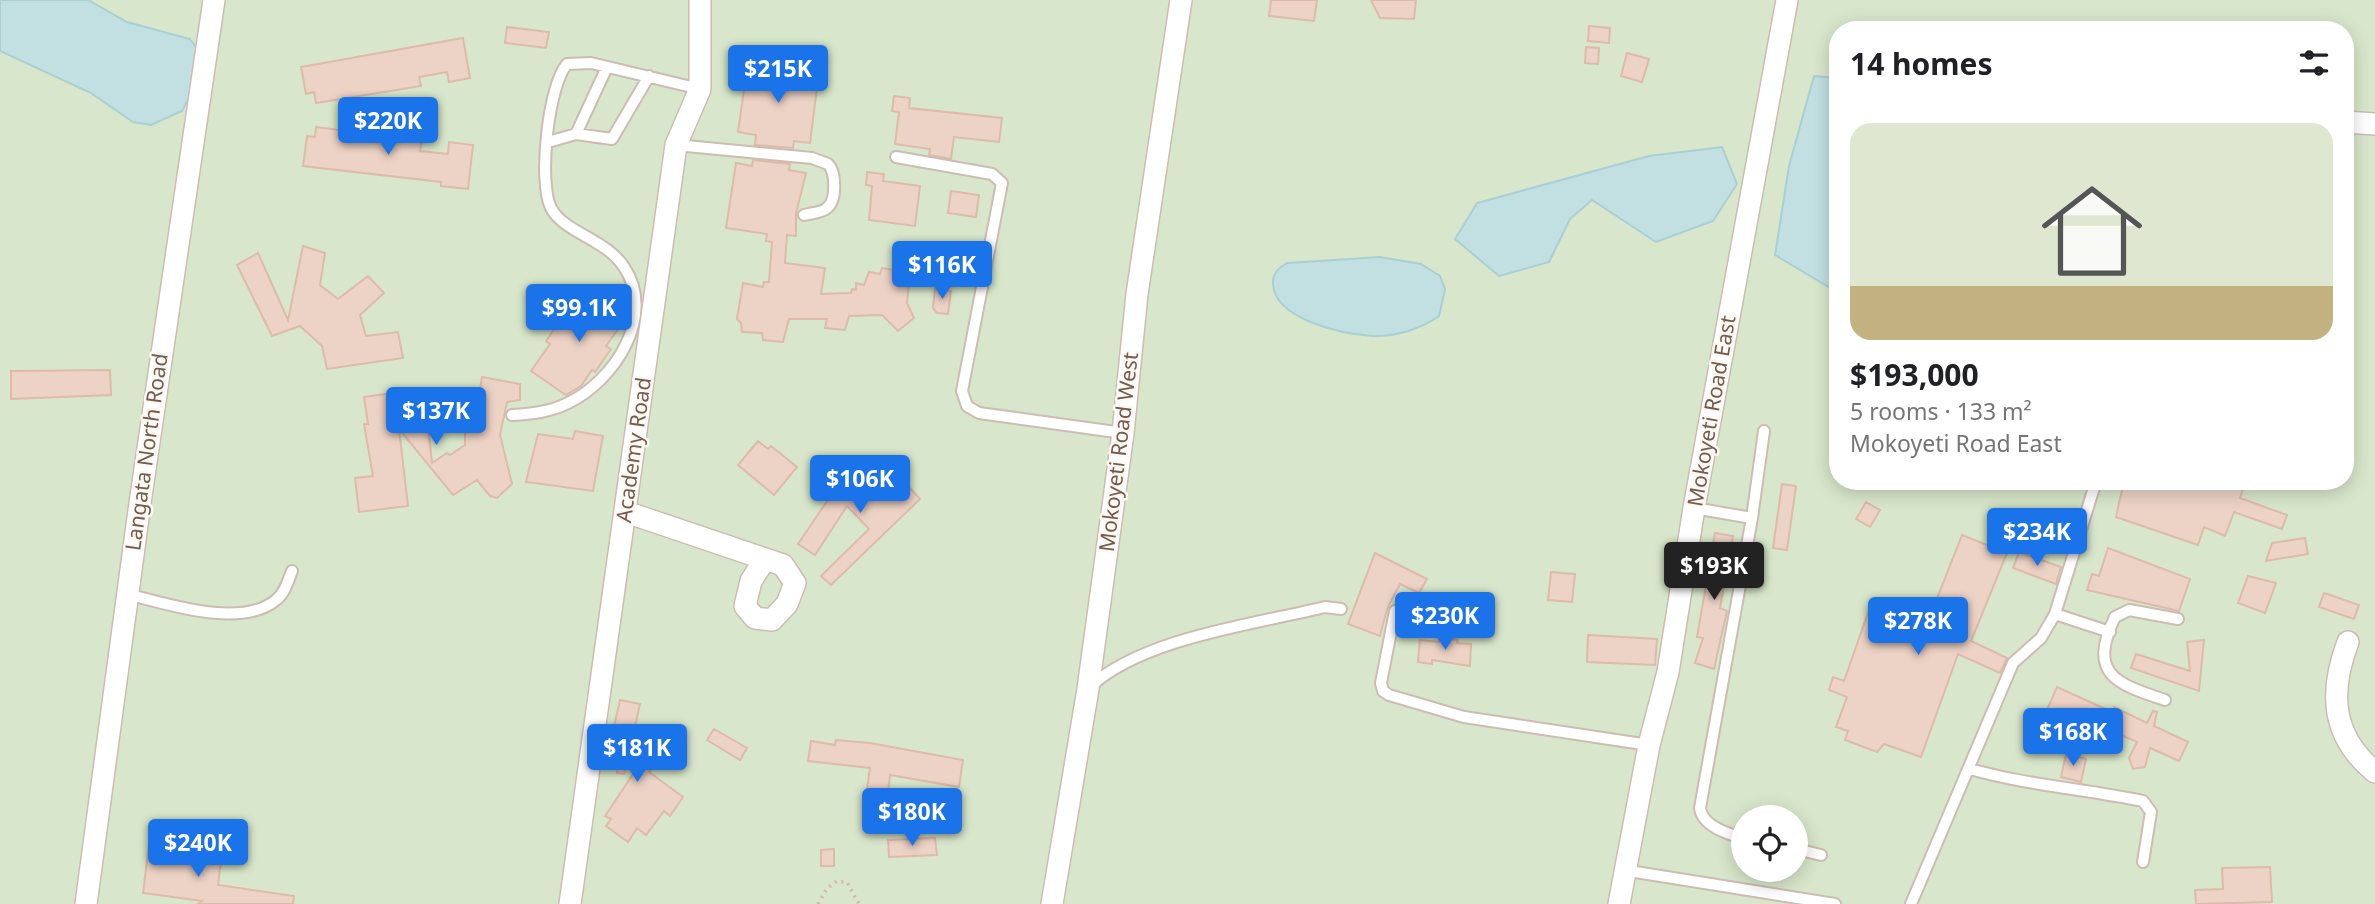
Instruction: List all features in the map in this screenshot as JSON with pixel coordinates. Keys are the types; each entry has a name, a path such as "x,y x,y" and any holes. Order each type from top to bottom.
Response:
{"street":[{"name":"Langata North Road","path":"86,904 127,594 214,0"},
{"name":"Academy Road","path":"570,904 676,145 700,89 700,0"},
{"name":"Mokoyeti Road West","path":"1052,904 1088,689 1123,433 1137,294 1181,0"},
{"name":"Mokoyeti Road East","path":"1619,904 1623,870 1648,745 1668,672 1694,508 1787,0"},
{"path":"2354,123 2375,124"},
{"path":"626,512 765,559"},
{"path":"2348,642 2335,680 2334,702 2347,736 2375,772"}],"lane":[{"path":"512,415 539,413 569,403 603,380 623,352 633,322 635,297 626,269 612,251 571,228 555,215 550,205 546,175 548,142 555,82 561,71 567,64 578,62 700,89"},
{"path":"576,134 607,67"},
{"path":"548,142 576,134 615,137 621,121 649,76"},
{"path":"676,145 812,158 828,164 833,175 831,201 824,210 804,215"},
{"path":"896,157 992,174 1002,183 962,391 967,406 988,414 1123,433"},
{"path":"1731,834 1704,819 1700,808 1752,518 1764,431"},
{"path":"1911,904 2013,663 2041,638 2055,614 2093,490"},
{"path":"1694,508 1752,518"},
{"path":"127,594 201,612 242,611 262,608 278,599 292,571"},
{"path":"1088,689 1101,677 1138,657 1182,641 1325,607 1341,609"},
{"path":"2165,700 2113,679 2106,670 2105,658 2116,617 2129,610 2178,619"},
{"path":"1395,611 1381,682 1383,691 1389,695 1464,717 1648,745"},
{"path":"2055,614 2110,632"},
{"path":"1970,769 2003,779 2083,789 2143,801 2151,812 2143,862"},
{"path":"1808,852 1821,855"},
{"path":"1623,870 1835,904"}],"path":[{"path":"818,904 827,888 837,881 848,882 859,904"}],"green space":[{"path":"0,0 2375,0 2375,904 0,904"}],"water":[{"path":"0,0 88,0 127,22 190,39 197,49 191,94 182,111 151,125 133,122 91,93 0,51"},
{"path":"1814,76 1829,77 1829,287 1775,255 1789,166"},
{"path":"1722,147 1737,184 1713,221 1656,242 1592,200 1570,219 1549,262 1499,276 1455,239 1477,203 1649,156"},
{"path":"1380,257 1421,264 1440,276 1445,289 1439,316 1399,334 1360,335 1328,328 1298,316 1285,307 1273,284 1278,269 1287,263"}],"building":[{"path":"1271,0 1317,0 1314,21 1269,16"},
{"path":"1371,0 1416,0 1414,19 1380,18"},
{"path":"1589,26 1610,28 1609,43 1588,41"},
{"path":"507,27 549,32 546,48 505,43"},
{"path":"463,38 470,78 449,82 447,72 419,77 421,86 316,103 314,92 306,94 301,67"},
{"path":"1586,47 1599,48 1598,64 1585,63"},
{"path":"1627,53 1649,59 1642,82 1621,76"},
{"path":"768,60 803,65 801,77 818,80 810,143 794,141 793,148 755,145 756,135 738,132 747,68 767,71"},
{"path":"894,96 910,98 909,108 1002,118 999,142 954,137 951,159 929,155 930,149 895,144 899,112 892,111"},
{"path":"316,127 422,141 420,151 448,154 449,142 473,145 468,189 441,186 441,182 303,166 307,136 315,137"},
{"path":"753,160 790,164 789,170 806,173 796,213 796,236 787,235 785,263 825,268 821,294 851,293 852,289 856,290 856,283 864,285 869,272 880,274 882,268 901,271 909,283 907,303 914,318 898,331 882,315 849,316 845,330 825,328 827,319 789,319 783,342 763,340 762,333 742,332 741,323 737,319 743,283 763,287 764,282 769,282 772,242 766,241 767,234 726,228 736,163 752,166"},
{"path":"867,172 884,174 883,181 920,186 915,226 869,220 872,186 866,185"},
{"path":"951,191 979,195 976,217 948,213"},
{"path":"303,246 325,253 320,285 338,299 368,276 384,293 360,315 366,336 398,332 403,358 327,369 322,346 300,326 272,336 237,265 258,253 288,320"},
{"path":"935,289 951,291 948,314 937,313 933,308"},
{"path":"587,290 626,318 606,346 611,349 595,372 592,370 581,386 566,395 531,371 550,344 546,341 562,318 566,320"},
{"path":"110,370 111,395 11,399 11,371"},
{"path":"482,377 520,384 520,400 507,402 500,435 512,484 497,498 490,496 477,480 453,495 399,429 408,506 359,512 355,478 373,476 364,424 368,424 364,397 393,393 395,410 426,406 432,463 465,445 465,401 478,401"},
{"path":"575,431 603,436 593,491 526,482 538,434 573,439"},
{"path":"758,441 768,449 771,446 797,467 774,495 738,465"},
{"path":"860,464 869,471 873,466 906,488 908,486 920,499 831,585 821,576 869,529 847,506 815,555 798,544 836,488 841,492"},
{"path":"1782,484 1796,486 1787,550 1773,548"},
{"path":"2122,490 2243,490 2240,498 2287,515 2282,529 2234,512 2225,536 2204,527 2198,545 2116,517"},
{"path":"1866,502 1880,510 1870,527 1856,519"},
{"path":"1715,533 1733,536 1720,608 1727,611 1714,669 1695,663 1703,638 1697,637"},
{"path":"1962,535 2007,553 1971,641 2007,658 2000,673 1958,654 1921,757 1884,744 1877,752 1845,740 1848,731 1836,727 1847,697 1829,690 1833,677 1844,681 1870,607 1909,624 1913,617 1927,624"},
{"path":"2305,538 2308,554 2266,561 2272,543"},
{"path":"2108,548 2190,579 2179,611 2087,590 2092,574 2099,576"},
{"path":"2019,552 2061,567 2056,584 2013,568"},
{"path":"1375,553 1427,579 1419,593 1400,584 1387,609 1380,636 1348,624"},
{"path":"1551,572 1575,574 1572,602 1548,600"},
{"path":"2248,576 2276,583 2265,613 2238,603"},
{"path":"2324,593 2359,605 2354,619 2319,607"},
{"path":"1588,635 1657,639 1655,665 1587,662"},
{"path":"1439,636 1458,640 1457,643 1471,644 1470,666 1432,660 1432,664 1418,662 1420,640 1439,642"},
{"path":"2204,640 2199,691 2131,668 2136,654 2190,671 2187,642"},
{"path":"2057,687 2112,712 2114,707 2147,723 2153,711 2157,712 2154,726 2188,742 2179,761 2150,748 2145,767 2133,769 2129,758 2137,742 2064,710 2049,747 2033,741"},
{"path":"620,700 640,704 630,749 654,767 649,772 683,797 670,816 664,811 646,835 637,828 628,842 606,826 611,819 605,816 635,771 626,766 624,774 617,773 619,736 612,735"},
{"path":"714,729 747,748 740,760 707,740"},
{"path":"836,740 870,743 963,760 959,787 890,775 888,793 867,789 870,768 808,761 811,741 835,745"},
{"path":"2066,754 2086,759 2081,782 2061,777"},
{"path":"932,799 935,812 922,816 918,803"},
{"path":"935,838 937,855 889,857 888,840"},
{"path":"149,844 222,853 218,885 294,896 293,904 198,904 202,901 143,893"},
{"path":"834,849 834,866 821,866 821,850"},
{"path":"2270,867 2272,902 2196,904 2195,890 2223,889 2222,868"}]}
